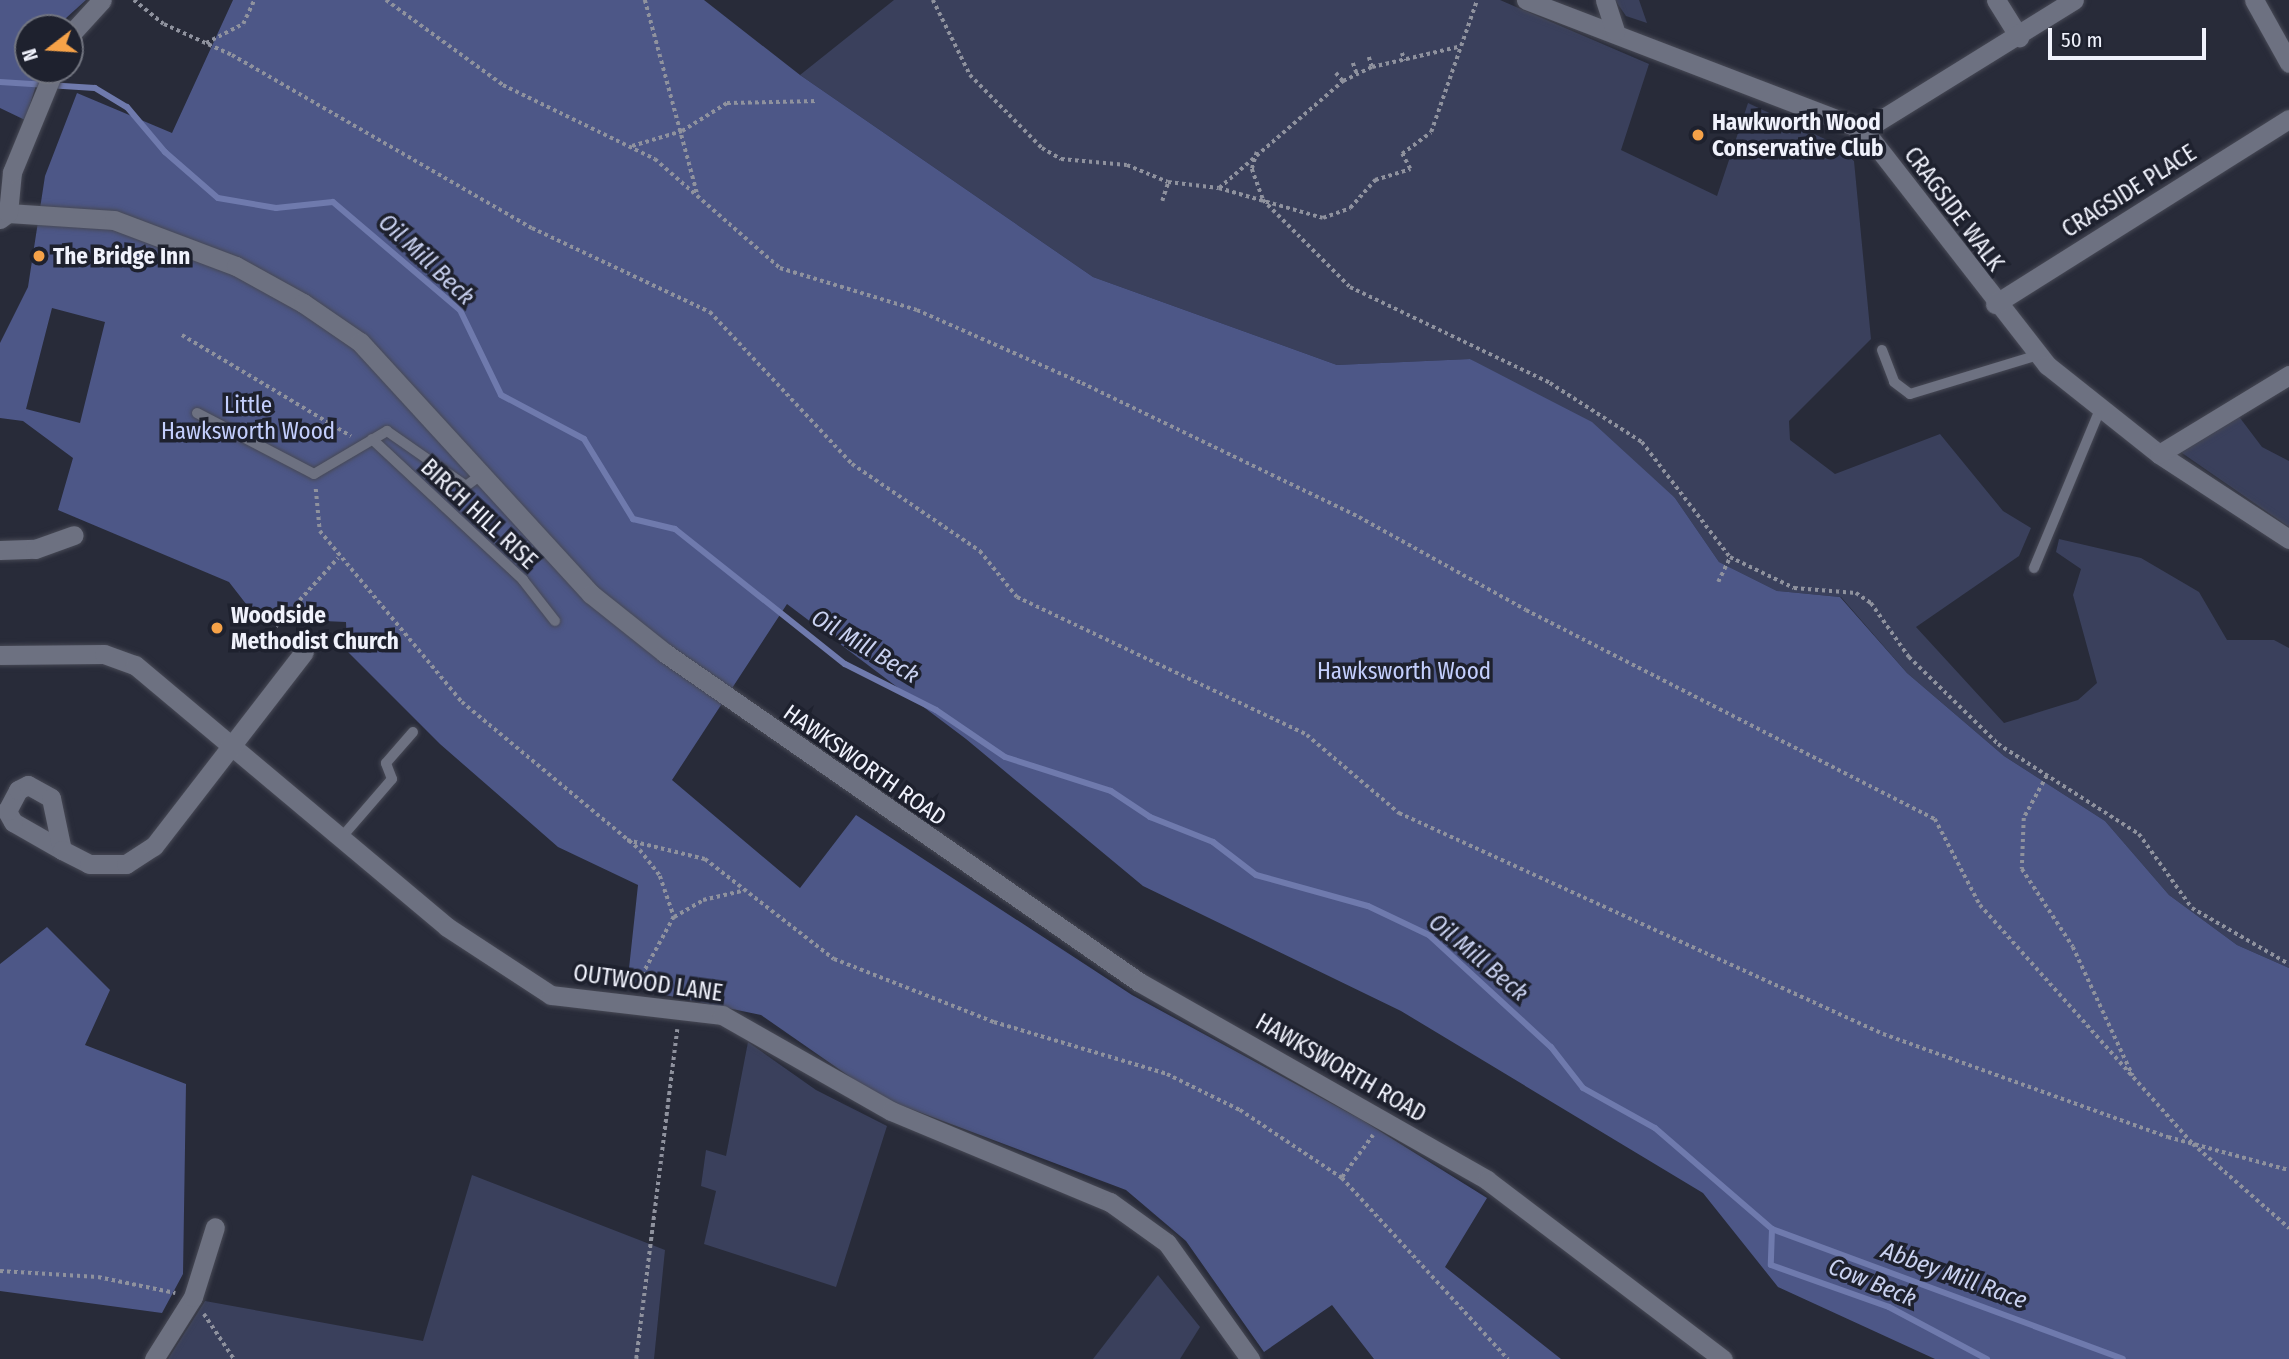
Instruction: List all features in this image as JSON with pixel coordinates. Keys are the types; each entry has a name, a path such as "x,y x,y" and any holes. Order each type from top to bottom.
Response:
{"street":[{"path":"84,18 102,0"},
{"path":"1526,0 1864,130 2019,37 2074,0"},
{"path":"1605,0 1615,32"},
{"path":"1996,0 2019,37"},
{"path":"2255,0 2289,63"},
{"path":"4,216 5,183 48,84"},
{"name":"CRAGSIDE PLACE","path":"1995,304 2289,119"},
{"name":"CRAGSIDE WALK","path":"1864,130 1995,304 2038,355 2159,454 2289,539"},
{"name":"HAWKSWORTH ROAD","path":"4,216 114,220 236,266 360,342 590,594 852,787 1139,982 1384,1119 1550,1222 1663,1319 1723,1359"},
{"path":"2159,454 2289,375"},
{"path":"0,550 35,548 74,536"},
{"path":"62,850 89,864 126,864 154,846 304,652"},
{"name":"OUTWOOD LANE","path":"0,655 104,654 135,665 447,927 551,995 722,1014 891,1111 1110,1202 1167,1243 1250,1359"},
{"path":"154,1359 193,1297 215,1227"}],"lane":[{"path":"1882,349 1894,382 1910,394 2038,355"},
{"path":"2034,568 2101,407"},
{"path":"197,413 314,474 369,435"},
{"name":"BIRCH HILL RISE","path":"369,435 387,430 466,486 482,474"},
{"name":"BIRCH HILL RISE","path":"369,435 523,580 555,621"},
{"path":"341,838 392,779 386,763 414,732"}],"path":[{"path":"134,0 164,24 206,43 532,229 710,312 852,464 980,551 1017,597 1307,735 1399,813 1883,1034 2193,1144 2289,1170"},
{"path":"206,43 243,24 254,0"},
{"path":"386,0 503,85 630,146 697,195 780,268 917,310 1082,383 1359,517 1526,610 1935,819 1980,905 2193,1144 2289,1228"},
{"path":"645,0 697,195"},
{"path":"933,0 970,75 1042,148 1061,159 1127,165 1168,182 1219,188 1339,217 1375,180 1410,169 1402,154 1431,132 1459,47 1478,0"},
{"path":"1219,188 1257,152 1343,82 1372,68 1459,47"},
{"path":"1402,53 1405,60"},
{"path":"1369,57 1372,68"},
{"path":"1353,63 1357,74"},
{"path":"1336,73 1343,82"},
{"path":"630,146 682,131 727,103 818,101"},
{"path":"1257,152 1252,169 1263,200 1350,288 1550,383 1642,442 1730,557 1794,587 1856,593 1884,618 1909,657 1998,744 2151,844 2192,908 2289,964"},
{"path":"1162,201 1168,182"},
{"path":"182,335 356,439"},
{"path":"345,448 356,439 369,435"},
{"path":"314,474 320,531 338,557 462,702 627,840 672,895 674,917"},
{"path":"257,647 338,557"},
{"path":"1718,582 1730,557"},
{"path":"2047,776 2024,818 2022,869 2073,947 2134,1079"},
{"path":"627,840 705,859 834,959 994,1022 1167,1074 1240,1110 1342,1178 1508,1359"},
{"path":"626,1005 674,917 703,900 746,890"},
{"path":"636,1359 681,1010"},
{"path":"1342,1178 1384,1119"},
{"path":"0,1271 97,1277 193,1297 234,1359"}],"shaded area":[{"path":"894,0 1500,0 1649,64 1621,150 1717,196 1748,103 1827,140 1854,161 1871,339 1789,421 1790,440 1835,474 1940,434 2003,511 2031,528 2019,556 1916,627 2004,723 2078,700 2097,683 2073,595 2081,569 2056,552 2059,539 2141,558 2199,592 2227,640 2274,640 2289,648 2289,968 2237,945 2169,895 2105,821 2004,756 1907,673 1841,597 1777,591 1719,562 1675,498 1470,359 1337,365 1093,277 800,75"},
{"path":"1615,0 1639,0 1647,23 1626,16"},
{"path":"2237,414 2262,447 2289,461 2289,527 2182,453 2183,446"},
{"path":"748,1042 816,1090 887,1126 836,1287 704,1244 716,1191 701,1186 706,1150 726,1156"},
{"path":"472,1175 665,1250 654,1359 168,1359 205,1301 423,1341"},
{"path":"1158,1275 1200,1327 1180,1359 1093,1359"}],"green space":[{"path":"0,0 86,0 70,14 14,14 14,84 37,84 25,120 0,108"},
{"name":"Hawksworth Wood","path":"233,0 704,0 800,75 1093,277 1337,365 1470,359 1592,422 1675,498 1719,562 1777,591 1840,597 1907,673 2004,756 2105,821 2169,895 2237,945 2289,968 2289,1359 1935,1359 1778,1287 1703,1193 1401,1011 1143,886 966,739 787,604 672,780 800,888 856,815 1132,995 1362,1120 1487,1198 1445,1267 1561,1359 1374,1359 1332,1305 1264,1352 1186,1241 1126,1190 879,1097 761,1015 627,987 638,885 558,847 440,744 347,651 346,622 257,618 229,582 58,510 73,458 23,421 0,418 0,343 28,287 45,176 77,93 172,133","holes":["52,308 105,322 80,423 26,409"]},
{"path":"47,927 110,990 85,1045 186,1084 183,1274 162,1313 0,1291 0,964"}],"waterway":[{"name":"Oil Mill Beck","path":"0,82 95,88 127,107 165,152 218,198 276,208 333,202 460,310 501,395 584,439 633,519 675,529 845,664 936,710 1005,757 1111,791 1150,817 1213,842 1256,875 1368,906 1429,935 1551,1047 1583,1088 1655,1128 1772,1229 2123,1359"},
{"name":"Cow Beck","path":"1772,1229 1771,1265 1889,1307 1987,1359"}],"place":[{"name":"Hawkworth Wood Conservative Club","path":"1698,135"},
{"name":"The Bridge Inn","path":"39,256"},
{"name":"Woodside Methodist Church","path":"217,628"}],"park label":[{"name":"Little Hawksworth Wood","path":"248,418"}],"water label":[{"name":"Abbey Mill Race","path":"1954,1276"}]}
